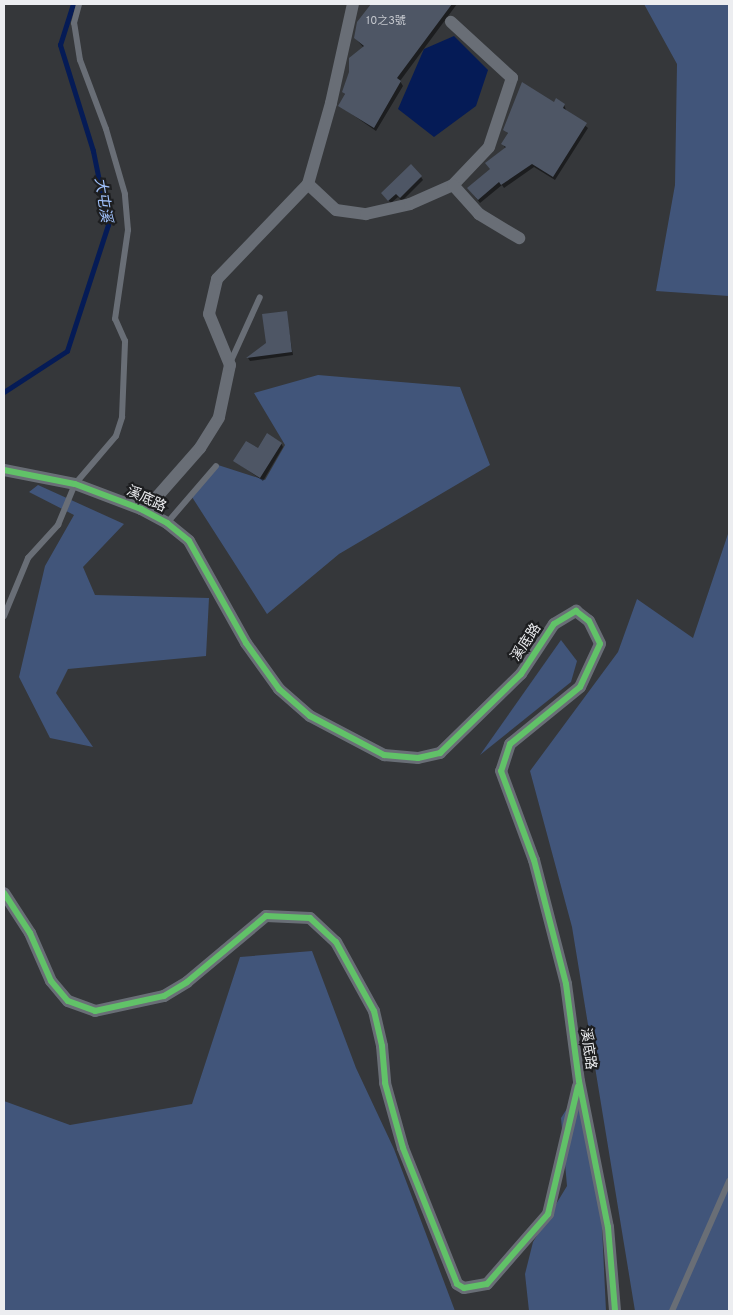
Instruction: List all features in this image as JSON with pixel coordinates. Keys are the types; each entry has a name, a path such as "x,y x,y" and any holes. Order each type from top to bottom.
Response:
{"street":[{"path":"141,509 156,498 200,448 219,417 230,365 209,314 217,279 308,184 353,4"},
{"path":"308,184 336,210 366,214 410,204 453,185 489,147 512,78 451,22"},
{"path":"453,185 479,214 519,238"},
{"name":"溪底路","path":"4,470 75,484 141,509 167,524 189,541 246,643 279,689 310,716 384,755 418,758 440,753 521,674 554,624 576,611 589,622 600,644 580,687 510,744 501,771 534,860 566,984 579,1081 608,1227 615,1311"},
{"path":"4,892 30,933 51,981 68,1001 95,1011 164,996 187,982 266,916 310,918 336,942 374,1011 382,1046 384,1084 403,1148 457,1284 464,1288 487,1284 548,1214 579,1081"}],"lane":[{"path":"4,616 28,558 58,524 75,484 116,436 122,417 125,341 115,319 128,230 125,194 106,129 80,60 74,22 79,4"},
{"path":"230,365 260,297"},
{"path":"167,524 216,466"},
{"path":"672,1311 729,1181"}],"shaded area":[{"path":"644,4 729,4 729,296 656,291 675,185 677,64"},
{"path":"454,36 488,70 476,106 434,137 398,109 424,49"},
{"path":"318,375 460,387 490,465 339,554 267,614 192,497 218,465 265,480 285,445 254,393"},
{"path":"38,485 124,524 83,567 95,595 209,598 206,656 68,669 56,693 93,747 50,738 19,677 45,566 74,515 29,492"},
{"path":"729,531 729,1311 635,1311 572,927 530,771 618,652 637,599 693,638"},
{"path":"561,640 577,661 571,682 480,755"},
{"path":"312,951 356,1068 394,1149 455,1311 4,1311 4,1101 70,1125 192,1104 240,957"},
{"path":"578,1091 601,1206 606,1311 529,1311 525,1274 533,1242 567,1186 561,1118"}],"building":[{"path":"371,4 452,4 397,78 401,81 374,128 338,106 345,94 342,92 349,72 349,58 364,46 354,38 357,22"},
{"path":"522,82 554,102 556,98 565,104 563,108 587,123 553,177 532,164 501,185 499,182 478,200 467,188 490,169 485,163 506,147 501,144 508,133 503,130"},
{"path":"411,164 422,176 400,198 396,194 388,201 381,193"},
{"path":"287,311 292,352 246,358 266,343 262,314"},
{"path":"267,433 282,443 260,478 233,461 246,441 258,448"}],"waterway":[{"name":"大屯溪","path":"4,392 67,351 108,225 93,151 60,45 73,4"}],"cycle path":[{"path":"4,470 75,484 141,509 167,523 189,541 246,643 279,689 310,716 384,755 418,758 440,753 521,674 554,624 576,611 589,621 600,644 580,687 510,744 501,771 534,860 566,984 579,1081 608,1227 615,1311"},
{"path":"4,893 30,933 51,981 68,1001 95,1011 164,996 187,982 266,916 310,918 336,942 374,1011 382,1046 385,1083 403,1148 457,1284 464,1288 487,1284 548,1214 578,1086"}]}
